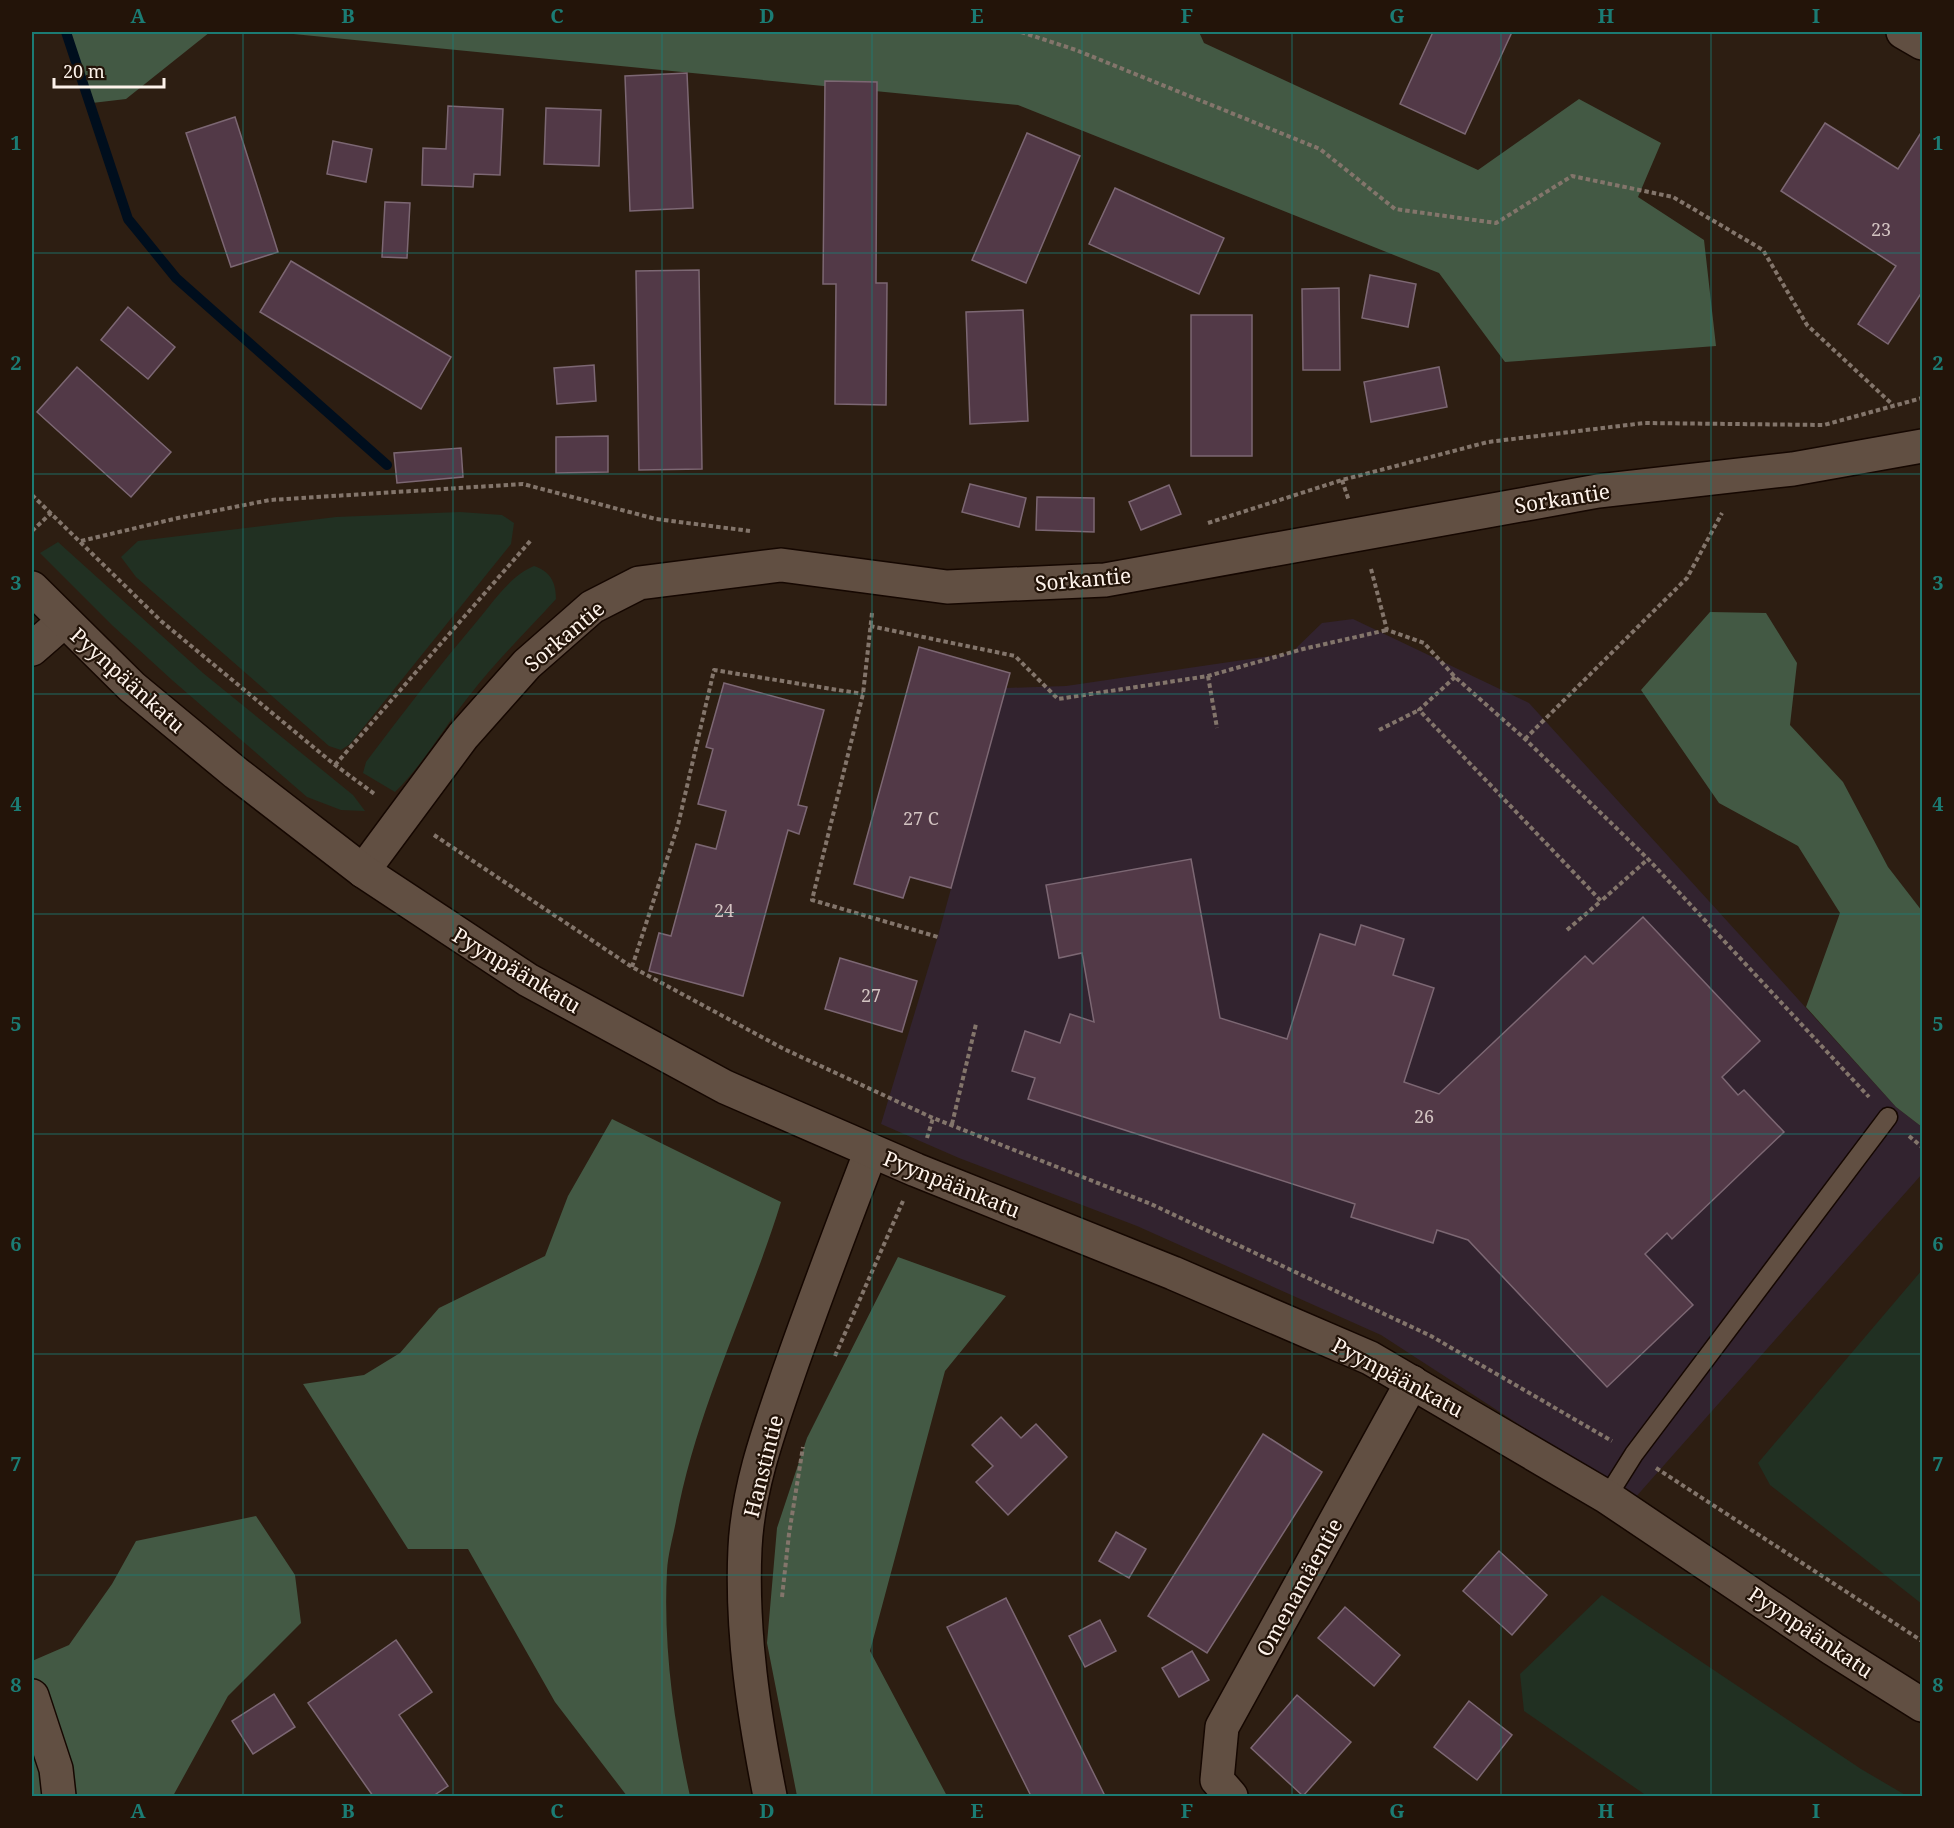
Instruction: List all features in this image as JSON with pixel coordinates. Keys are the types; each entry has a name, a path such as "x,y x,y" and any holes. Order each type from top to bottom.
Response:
{"street":[{"path":"1903,32 1923,43"},
{"name":"Sorkantie","path":"363,871 403,814 464,736 527,664 592,607 639,583 781,565 947,587 1106,580 1278,550 1360,532 1598,491 1793,469 1923,446"},
{"name":"Pyynpäänkatu","path":"32,588 63,622 132,687 201,745 363,871 518,973 725,1087 916,1170 1329,1339 1370,1358 1607,1497 1833,1649 1923,1705"},
{"path":"32,649 63,622"},
{"name":"Hanstintie","path":"770,1797 756,1722 746,1628 746,1547 755,1479 766,1440 819,1287 871,1151"},
{"name":"Omenamäentie","path":"1231,1797 1217,1780 1222,1727 1412,1382"},
{"path":"32,1696 56,1769 59,1797"}],"lane":[{"path":"1607,1497 1634,1454 1888,1117"}],"path":[{"path":"1021,32 1076,50 1320,149 1395,208 1496,223 1572,176 1673,197 1763,250 1807,325 1893,406"},
{"path":"1198,526 1342,480 1488,442 1644,423 1824,425 1923,398"},
{"path":"1525,739 1687,578 1744,474"},
{"path":"1342,480 1360,532 1387,630"},
{"path":"81,541 178,518 270,500 523,484 656,519 759,532"},
{"path":"32,495 161,621 335,765 403,814 632,967 784,1049 933,1118 1151,1204 1431,1336 1634,1454 1923,1641"},
{"path":"32,531 51,513"},
{"path":"335,765 532,539"},
{"path":"876,576 863,694 812,900 938,936"},
{"path":"870,626 1015,656 1058,699 1208,676 1303,649 1387,630 1424,643 1455,677 1525,739 1648,859 1888,1117"},
{"path":"632,967 678,825 714,670 863,694"},
{"path":"1208,676 1217,728"},
{"path":"1378,730 1419,710 1455,677"},
{"path":"1419,710 1601,901"},
{"path":"1567,930 1648,859"},
{"path":"952,1124 976,1024"},
{"path":"832,1364 916,1170 933,1118"},
{"path":"782,1605 789,1534 804,1441"}],"shaded area":[{"path":"1353,619 1529,703 1896,1107 1922,1127 1922,1174 1634,1499 1381,1335 1137,1226 959,1158 881,1124 938,936 1006,688 1066,686 1291,653 1322,623"}],"green space":[{"path":"66,32 210,32 126,99 92,103"},
{"path":"273,32 1199,32 1204,43 1478,170 1579,99 1661,143 1638,197 1704,240 1716,346 1505,362 1439,273 1018,105"},
{"path":"460,512 502,515 514,523 511,544 350,744 341,750 329,746 136,577 121,557 138,541 336,517"},
{"path":"58,542 203,673 353,795 365,811 341,810 307,797 172,680 113,626 40,553"},
{"path":"534,566 551,578 555,587 556,599 479,683 415,770 395,792 363,773 366,762 496,597 517,576"},
{"path":"1710,612 1766,613 1797,663 1790,725 1843,782 1888,867 1922,911 1922,1127 1896,1107 1806,1007 1840,913 1798,846 1719,803 1641,690"},
{"path":"612,1119 781,1202 696,1439 668,1558 666,1599 668,1656 679,1741 690,1796 627,1796 555,1702 468,1549 408,1549 303,1384 364,1375 400,1353 439,1308 545,1256 568,1196"},
{"path":"898,1257 1006,1296 945,1371 870,1651 947,1796 797,1796 767,1643 777,1528 807,1438"},
{"path":"1922,1270 1922,1604 1770,1485 1758,1463"},
{"path":"256,1516 295,1575 301,1623 228,1696 173,1796 32,1796 32,1661 69,1645 112,1584 136,1541"},
{"path":"1602,1595 1861,1769 1907,1796 1647,1796 1524,1711 1520,1674"}],"building":[{"path":"1433,32 1512,32 1465,134 1400,104"},
{"path":"687,73 693,208 630,211 625,76"},
{"path":"825,81 877,82 876,283 887,283 886,405 835,404 836,284 823,284"},
{"path":"448,106 503,109 500,175 474,174 473,187 422,185 423,148 446,149"},
{"path":"546,108 601,110 599,166 544,164"},
{"path":"235,117 278,252 231,267 186,133"},
{"path":"1825,123 1898,169 1922,131 1922,292 1888,344 1858,324 1896,266 1781,191"},
{"path":"1027,133 1080,156 1026,283 972,260"},
{"path":"333,141 372,149 366,182 327,174"},
{"path":"1115,188 1224,238 1199,294 1089,244"},
{"path":"385,202 410,203 407,258 382,257"},
{"path":"291,261 451,357 421,409 260,312"},
{"path":"699,270 702,469 639,470 636,271"},
{"path":"1370,275 1416,284 1408,327 1362,318"},
{"path":"1339,288 1340,370 1303,370 1302,289"},
{"path":"128,307 175,347 148,379 101,340"},
{"path":"1023,310 1028,421 970,424 966,312"},
{"path":"1191,315 1252,315 1252,456 1191,456"},
{"path":"594,365 596,401 557,404 554,368"},
{"path":"77,367 171,452 131,497 37,412"},
{"path":"1439,367 1447,407 1371,422 1364,382"},
{"path":"608,436 608,472 556,473 556,437"},
{"path":"461,448 463,477 397,483 394,453"},
{"path":"970,484 1026,498 1019,527 962,512"},
{"path":"1169,485 1181,514 1141,530 1129,502"},
{"path":"1037,497 1094,498 1094,532 1036,530"},
{"path":"919,647 1010,673 951,888 910,877 903,898 854,884"},
{"path":"724,683 824,710 798,805 807,807 799,834 788,830 743,996 649,971 659,933 671,936 696,844 716,849 726,811 698,804 713,749 706,747"},
{"path":"1191,859 1220,1018 1287,1039 1320,934 1355,945 1361,925 1404,939 1393,975 1434,988 1404,1082 1439,1094 1585,956 1593,964 1643,917 1760,1041 1722,1077 1738,1095 1744,1090 1784,1132 1672,1239 1667,1233 1645,1254 1693,1305 1607,1387 1468,1240 1437,1230 1433,1243 1351,1217 1355,1204 1028,1099 1035,1078 1012,1071 1025,1031 1060,1043 1070,1014 1094,1022 1082,953 1059,958 1046,885"},
{"path":"840,958 917,981 902,1032 825,1009"},
{"path":"1001,1417 1021,1438 1036,1424 1067,1457 1008,1515 976,1482 993,1466 972,1445"},
{"path":"1263,1434 1322,1472 1207,1653 1148,1616"},
{"path":"1116,1532 1146,1549 1129,1578 1099,1561"},
{"path":"1499,1551 1547,1595 1512,1635 1463,1591"},
{"path":"1006,1598 1105,1796 1031,1796 947,1627"},
{"path":"1345,1607 1400,1655 1374,1686 1318,1638"},
{"path":"1100,1620 1116,1651 1085,1667 1069,1636"},
{"path":"396,1640 432,1692 399,1715 448,1786 433,1796 373,1796 308,1703"},
{"path":"1192,1651 1209,1680 1179,1697 1162,1668"},
{"path":"274,1694 295,1727 253,1754 232,1721"},
{"path":"1297,1695 1351,1742 1303,1796 1251,1748"},
{"path":"1469,1701 1512,1735 1477,1780 1434,1747"}],"waterway":[{"path":"66,32 128,219 176,278 387,465"}]}
